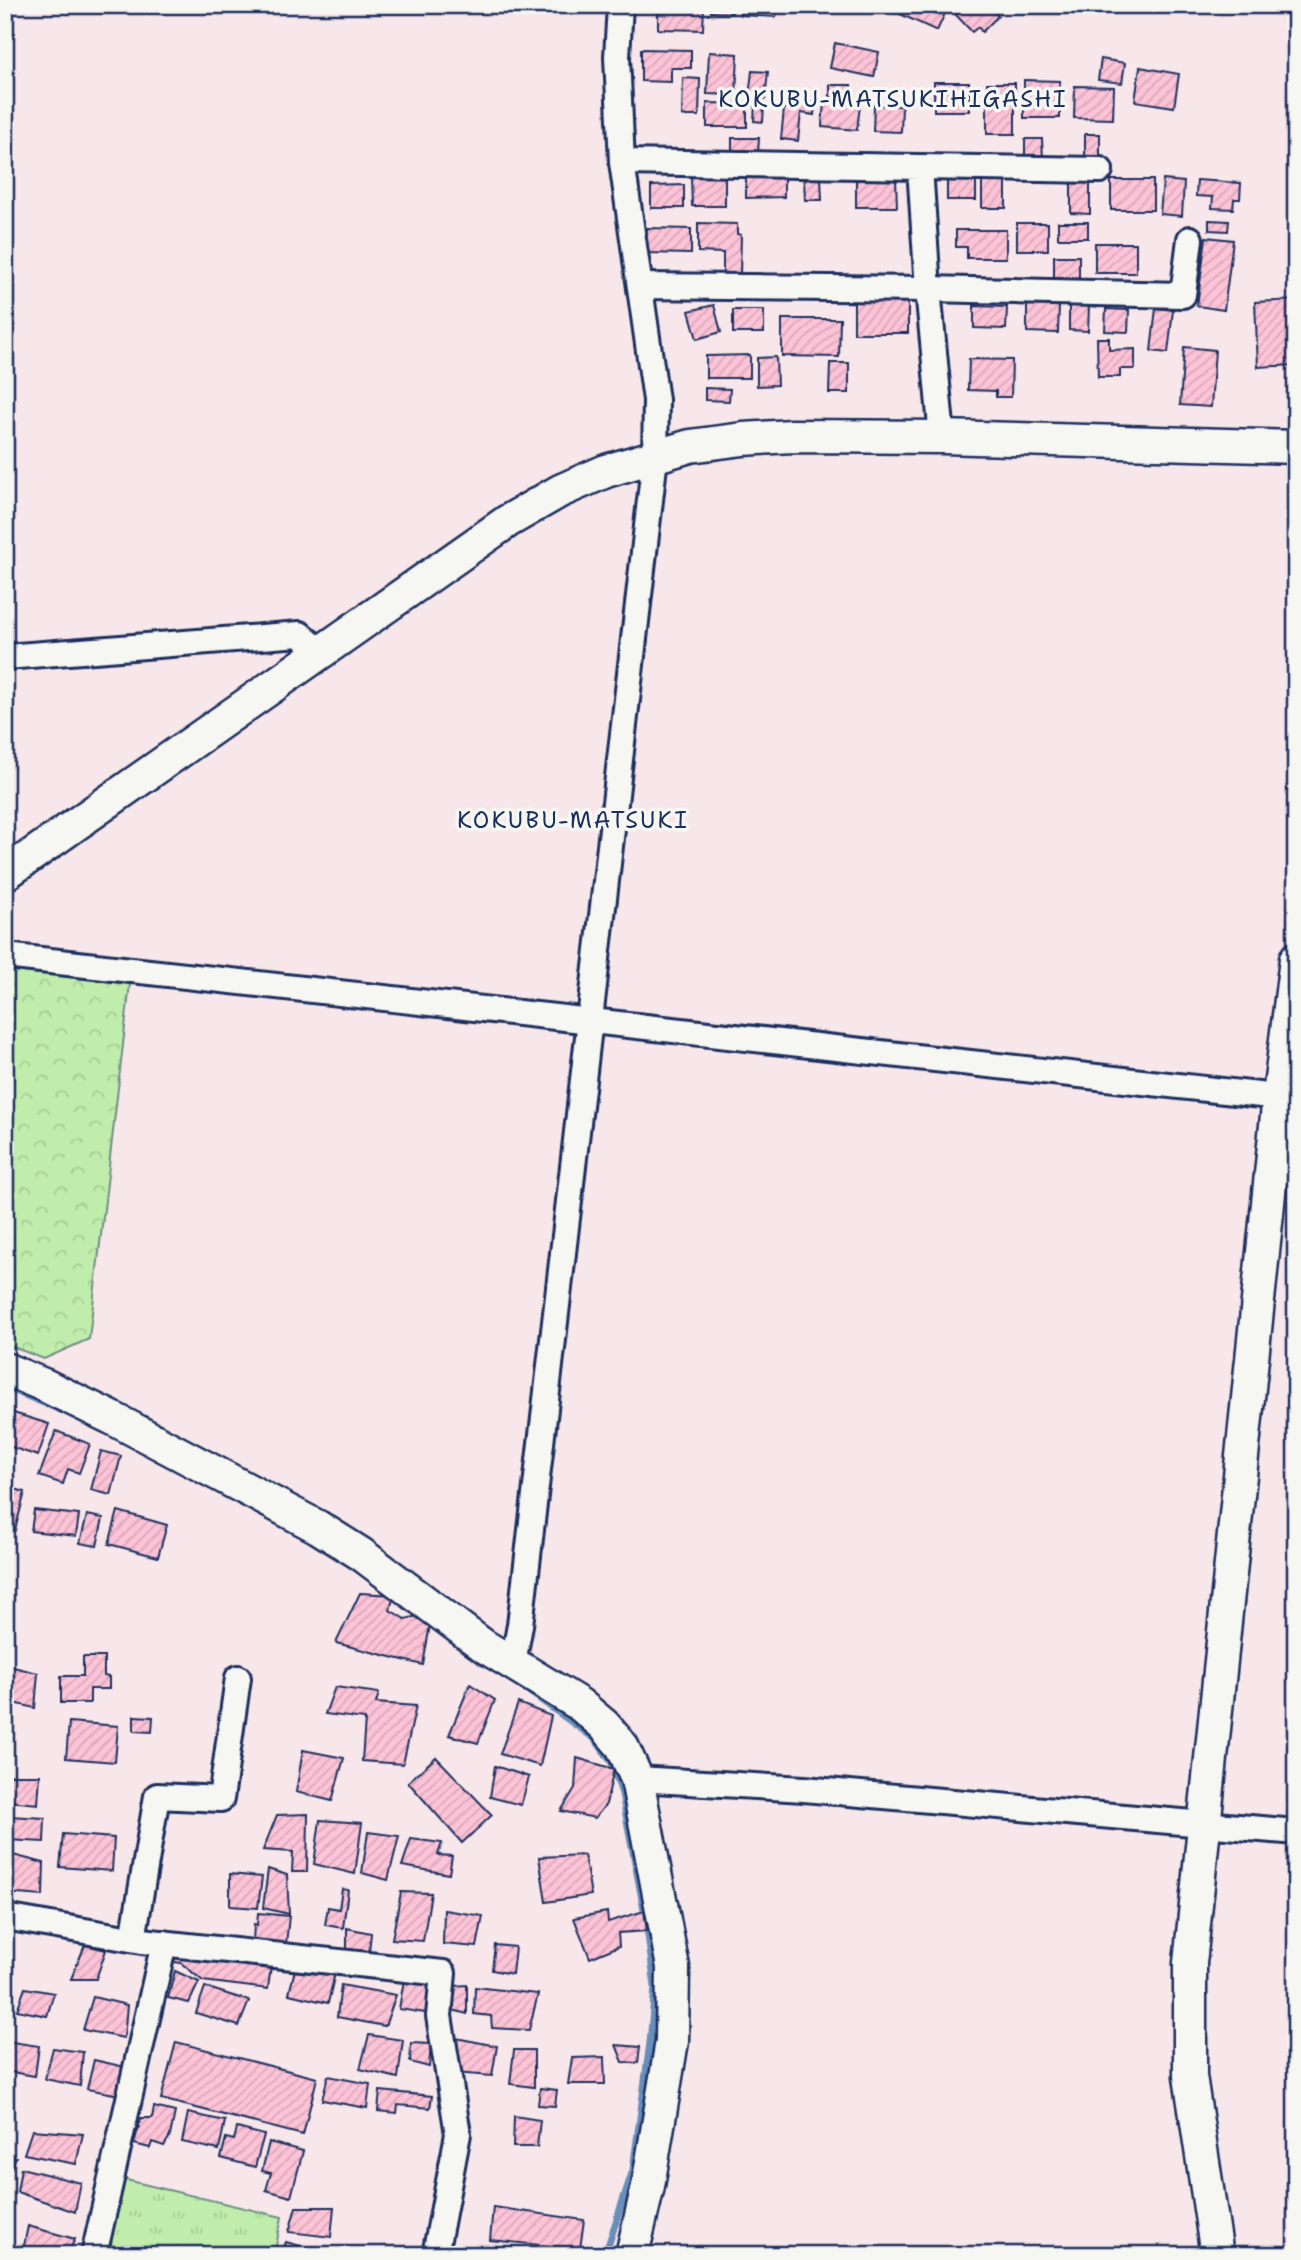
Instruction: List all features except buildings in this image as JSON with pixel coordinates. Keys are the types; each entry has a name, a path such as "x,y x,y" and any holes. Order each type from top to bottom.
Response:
{"street":[{"path":"513,1663 520,1625 655,457 656,400 622,162 617,57 620,5"},
{"path":"622,162 1100,170"},
{"path":"920,167 942,437"},
{"path":"640,286 1184,295 1190,239"},
{"path":"5,874 508,521 560,491 594,476 690,446 792,436 942,437 1296,447"},
{"path":"5,657 300,634 322,653"},
{"path":"5,956 1287,1098"},
{"path":"1217,2255 1190,2076 1190,1963 1287,1098 1296,959"},
{"path":"5,1369 101,1413 318,1527 361,1554 484,1646 579,1704 604,1725 622,1746 637,1779 673,1967 674,2001 672,2041 652,2160 632,2255"},
{"path":"133,1939 158,1796 221,1799 238,1678"},
{"path":"637,1779 804,1789 1296,1832"},
{"path":"5,1917 164,1943 443,1973 439,2016 458,2134 435,2255"},
{"path":"94,2255 164,1943"}],"green space":[{"path":"5,970 130,984 89,1339 44,1359 5,1344"},
{"path":"122,2179 282,2217 274,2255 145,2255 109,2248"}],"waterway":[{"path":"5,1387 63,1411"},
{"path":"524,1688 595,1739 612,1763 622,1794 646,1920 655,1987 650,2043 633,2170 605,2255"}],"district":[{"name":"KOKUBU-MATSUKIHIGASHI","path":"893,99"},
{"name":"KOKUBU-MATSUKI","path":"573,820"}]}
